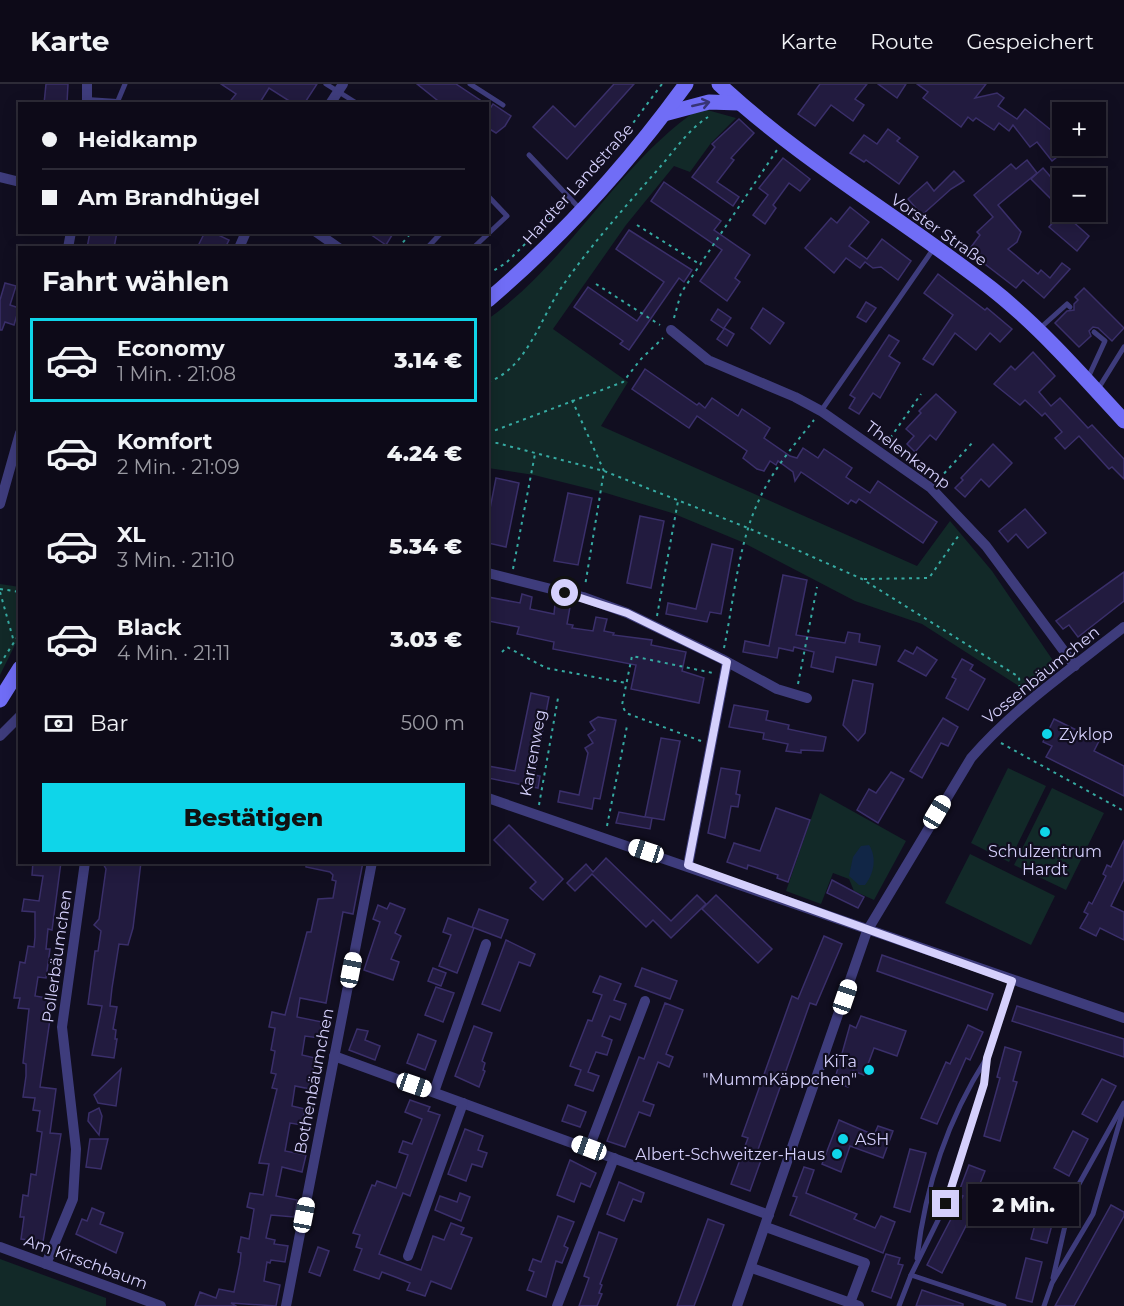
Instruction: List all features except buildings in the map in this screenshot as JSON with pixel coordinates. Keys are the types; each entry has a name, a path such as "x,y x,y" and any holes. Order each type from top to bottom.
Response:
{"main road":[{"name":"Hardter Landstraße","path":"489,299 582,211 664,114 686,84"},
{"name":"Vorster Straße","path":"719,84 784,141 994,290 1092,386 1124,421"},
{"path":"664,114 710,102 739,103"},
{"path":"0,700 18,678"}],"street":[{"path":"87,84 87,102"},
{"path":"331,102 341,88"},
{"path":"0,177 18,182"},
{"path":"319,234 336,246"},
{"path":"489,289 519,273"},
{"name":"Thelenkamp","path":"671,330 708,360 795,397 821,411 932,488 967,523 1075,666"},
{"path":"0,504 18,440"},
{"path":"489,573 583,597 655,627 724,660 777,689 807,698"},
{"name":"Vossenbäumchen","path":"737,1306 867,931 970,758 991,734 1124,627"},
{"path":"688,865 724,675 724,660"},
{"path":"0,736 18,718"},
{"name":"Karrenweg","path":"489,798 688,865 867,931 1124,1018"},
{"name":"Pollerbäumchen","path":"46,1264 73,1199 76,1149 62,1027 86,864"},
{"name":"Bothenbäumchen","path":"286,1306 372,864"},
{"path":"434,1092 486,944"},
{"path":"589,1148 645,1001"},
{"path":"334,1056 770,1215"},
{"path":"408,1256 463,1103"},
{"path":"557,1306 614,1158"},
{"path":"752,1268 854,1304 865,1263 766,1227"},
{"name":"Am Kirschbaum","path":"0,1247 161,1306"}],"lane":[{"path":"118,102 124,84"},
{"path":"326,84 341,88 356,102"},
{"path":"470,84 503,105"},
{"path":"529,155 582,211"},
{"path":"489,197 507,216 489,233"},
{"path":"429,246 440,234"},
{"path":"475,246 488,234"},
{"path":"821,411 935,247"},
{"path":"1037,331 1067,304 1070,307"},
{"path":"1092,386 1105,341 1095,332"},
{"path":"1092,386 1124,347"},
{"path":"916,1263 921,1218 949,1127 987,1058 1012,981"},
{"path":"899,1306 916,1263 946,1204 984,1084 987,1058"},
{"path":"1052,1284 1093,1214 1124,1105"},
{"path":"1044,1306 1052,1284 1067,1217 1079,1185 1124,1105"},
{"path":"911,1275 1004,1306"}],"path":[{"path":"489,273 506,263 571,198 622,138 662,84"},
{"path":"489,382 501,378 521,357 560,291 617,216 673,152 711,115"},
{"path":"489,433 623,382 641,358 671,330 681,293 784,141"},
{"path":"637,225 701,265"},
{"path":"400,246 410,234"},
{"path":"596,284 671,330"},
{"path":"881,451 921,394"},
{"path":"572,400 604,471 583,597"},
{"path":"724,660 748,528 758,500 772,475 821,411"},
{"path":"932,488 974,441"},
{"path":"489,443 497,443 604,471 748,528 861,579 1019,677 1020,692"},
{"path":"511,578 535,454"},
{"path":"655,627 678,501"},
{"path":"861,579 929,578 967,523"},
{"path":"795,695 802,675 818,587"},
{"path":"14,642 0,590 18,592"},
{"path":"0,664 1,659 18,636"},
{"path":"502,652 507,647 546,668 626,683"},
{"path":"711,745 626,713 622,705 626,683 632,656 724,675"},
{"name":"Karrenweg","path":"537,814 558,698"},
{"path":"604,837 627,726"},
{"path":"991,734 1004,746 1124,811"}],"green space":[{"path":"700,108 736,118 711,143 690,172 674,166 626,225 553,329 628,382 601,426 917,566 950,521 992,571 1054,662 1052,671 1025,690 922,624 855,601 742,542 672,513 534,475 489,468 489,318 517,296 544,269 643,156"},
{"path":"0,584 18,587 18,639 0,675"},
{"path":"1008,768 1046,786 1009,862 971,843"},
{"path":"1052,788 1104,813 1066,890 1014,865"},
{"path":"820,793 906,841 874,900 854,891 849,879 833,873 821,904 786,891"},
{"path":"970,854 1055,896 1031,945 945,903"},
{"path":"0,1259 106,1298 106,1306 0,1306"}],"water":[{"path":"869,845 874,860 872,871 865,885 859,885 849,876 853,857 861,846"}],"place":[{"name":"Zyklop","path":"1047,734"},
{"name":"Schulzentrum Hardt","path":"1045,832"},
{"name":"KiTa \"MummKäppchen\"","path":"869,1070"},
{"name":"ASH","path":"843,1139"},
{"name":"Albert-Schweitzer-Haus","path":"837,1154"}],"route":[{"path":"565,593 627,613 727,662 688,865 867,931 1012,981 987,1058 984,1084 946,1204"}]}
